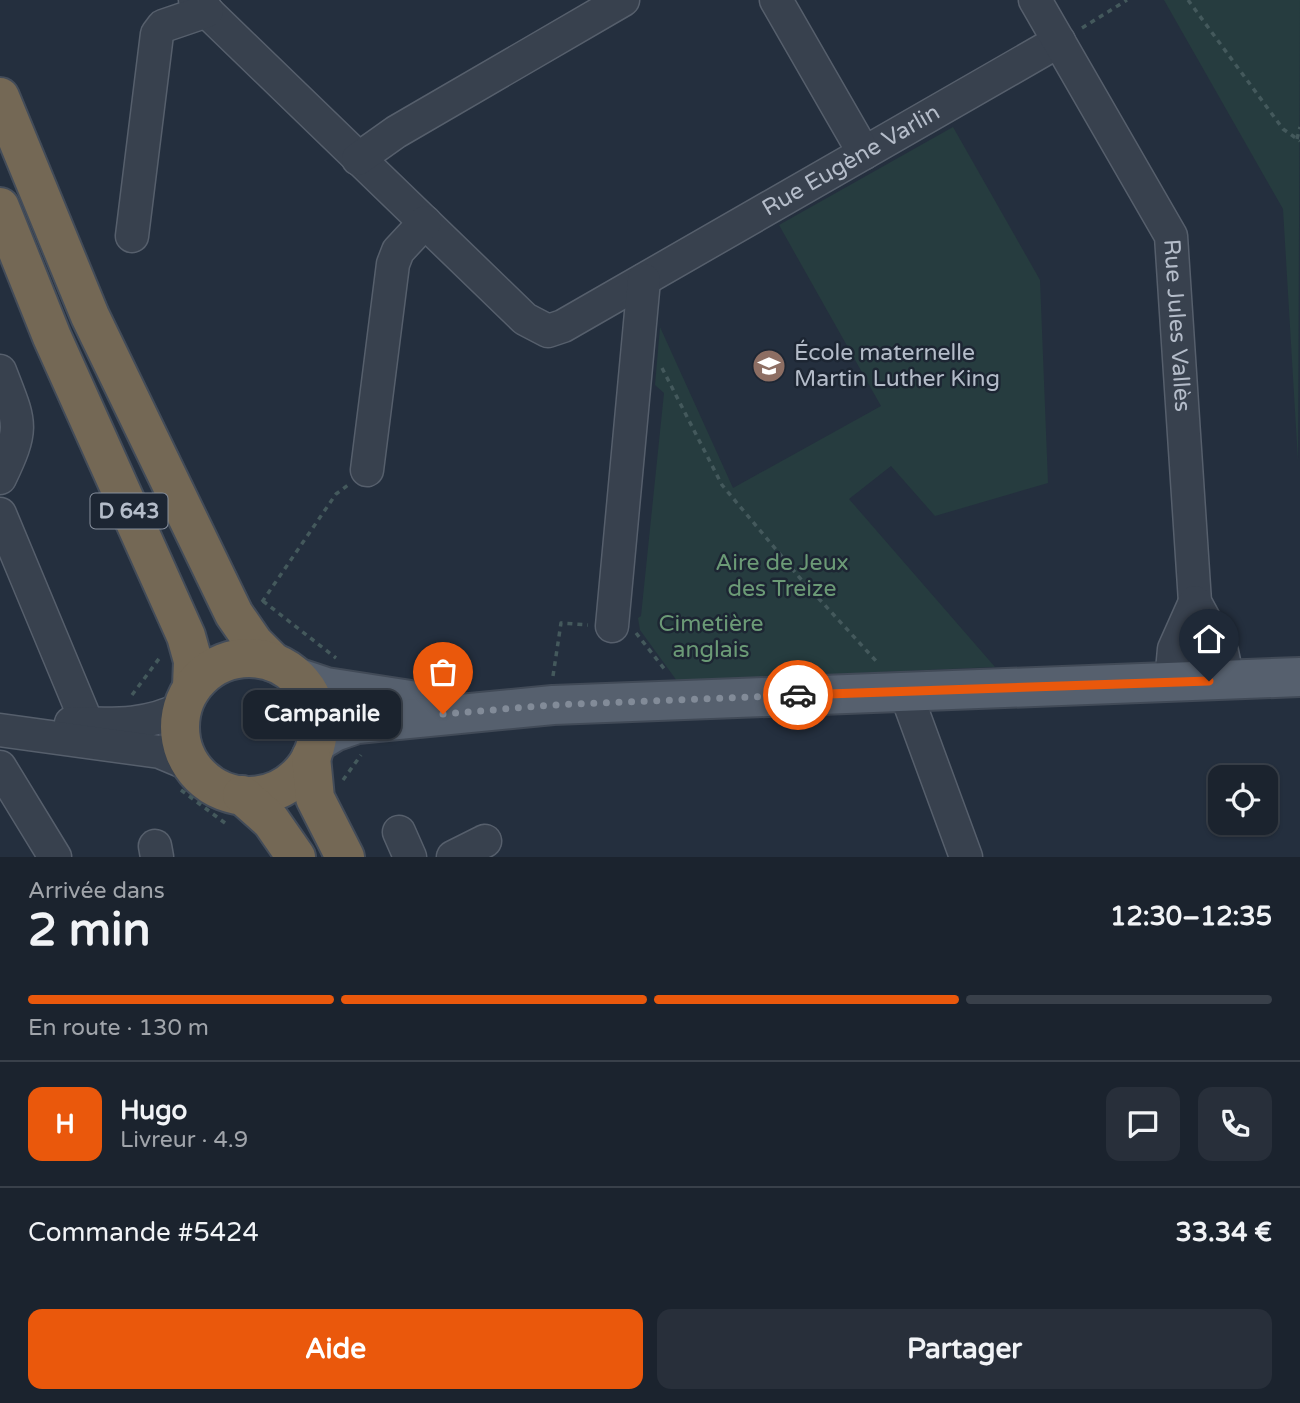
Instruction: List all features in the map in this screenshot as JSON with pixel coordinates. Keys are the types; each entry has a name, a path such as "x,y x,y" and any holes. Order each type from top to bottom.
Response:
{"highway":[{"name":"D 643","path":"0,97 82,297 239,624 285,670"},
{"name":"D 643","path":"0,207 52,337 186,636 193,661 187,698"},
{"path":"296,857 271,821 237,811 213,786 185,777 180,737 187,698 208,671 228,661 251,657 285,670 315,707 315,798 345,857"},
{"path":"237,811 257,795 279,789 298,775 313,750"}],"main road":[{"path":"285,670 326,687 388,697 505,708"},
{"path":"313,750 334,732 357,724 505,708 1300,677"}],"street":[{"path":"358,159 396,132 624,0"},
{"path":"776,0 864,153"},
{"name":"Rue Jules Vallès","path":"1035,0 1163,217 1174,249 1195,602 1222,652 1228,680"},
{"name":"Rue Eugène Varlin","path":"132,236 157,34 163,26 201,6 358,159 539,329 548,331 563,326 1059,41"},
{"path":"367,470 393,264 398,251 425,222"},
{"path":"612,626 644,280"},
{"path":"0,371 20,422 17,444 0,478"},
{"path":"0,514 87,723"},
{"name":"Rue Jules Vallès","path":"1171,682 1172,657 1195,602"},
{"path":"896,692 966,857"},
{"path":"0,724 143,722 162,718 187,698"},
{"path":"0,730 160,752 185,777"},
{"path":"0,767 55,857"},
{"path":"453,857 485,841"}],"path":[{"path":"1059,41 1127,0"},
{"path":"1188,0 1283,129 1299,140"},
{"path":"1299,140 1300,127"},
{"path":"638,360 660,364 722,485 799,577 886,672 896,692"},
{"path":"345,664 263,601 336,494 367,470"},
{"path":"552,682 562,623 612,626 635,631 669,676 674,700"},
{"path":"138,689 168,649"},
{"path":"336,789 361,756 362,747"},
{"path":"185,777 237,811"}],"green space":[{"path":"1164,0 1300,0 1298,461 1283,209"},
{"name":"Aire de Jeux des Treize","path":"953,127 1040,280 1048,483 935,516 891,466 849,499 995,667 677,681 640,630 638,618 641,616 664,393 655,385 660,327 733,488 881,406 779,225"}],"way so far":[{"path":"443,714 553,705 798,695"}],"place":[{"name":"École maternelle Martin Luther King","path":"769,366"},
{"name":"Campanile","path":"443,714"}],"route":[{"path":"798,695 1209,681"}],"park label":[{"name":"Cimetière anglais","path":"711,637"}]}
